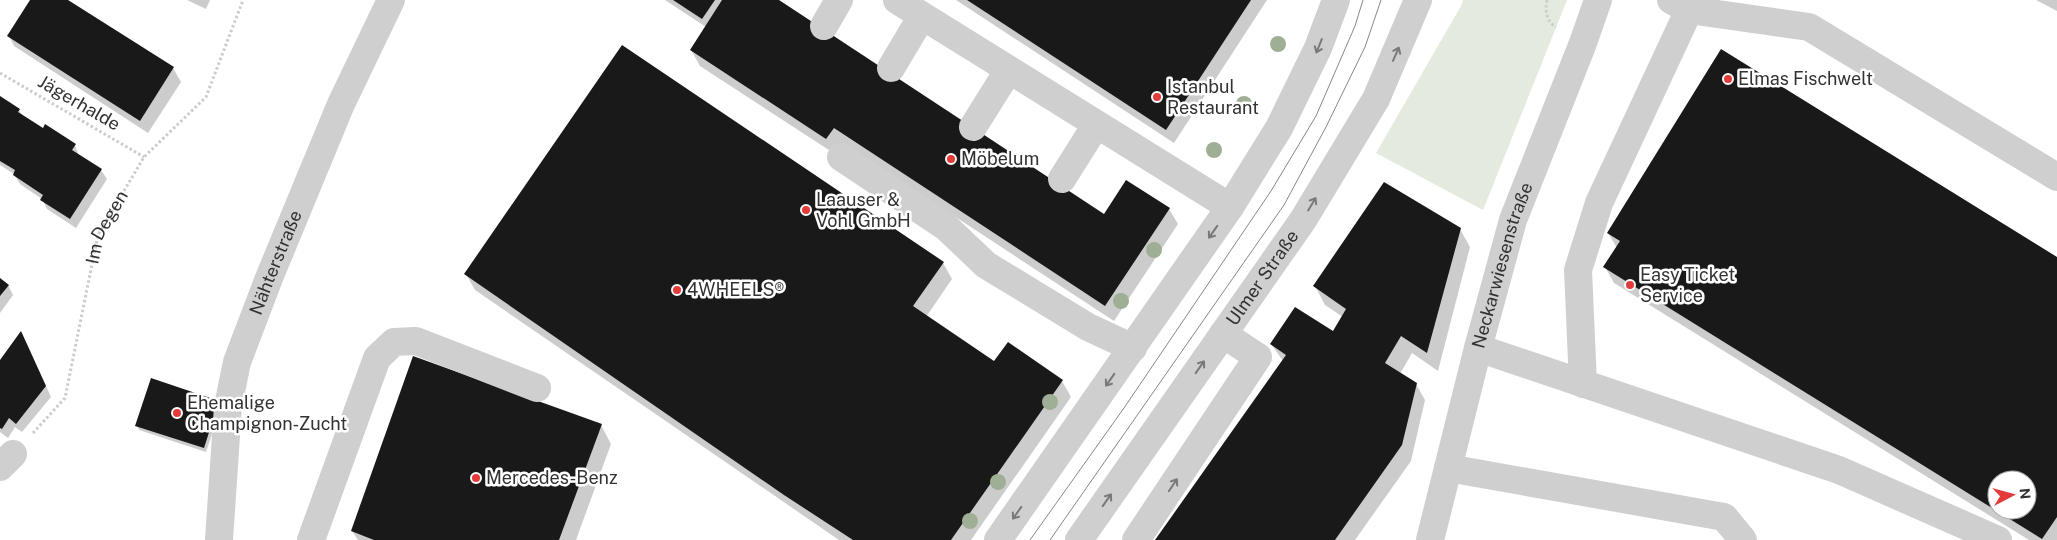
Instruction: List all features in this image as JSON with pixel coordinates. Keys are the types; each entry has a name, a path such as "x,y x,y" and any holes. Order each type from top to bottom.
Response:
{"street":[{"name":"Nähterstraße","path":"219,540 228,406 237,362 269,278 338,113 391,0"},
{"path":"824,26 839,0"},
{"path":"897,0 1008,71 1230,207"},
{"path":"998,540 1230,207 1279,128 1318,48 1336,0"},
{"name":"Ulmer Straße","path":"1079,540 1303,220 1376,98 1418,0"},
{"name":"Neckarwiesenstraße","path":"1430,540 1478,348 1513,220 1583,43 1598,0"},
{"path":"1583,384 1578,270 1599,203 1680,5 1809,27 2057,177"},
{"path":"891,68 922,16"},
{"path":"973,127 1008,71"},
{"path":"1062,179 1096,125"},
{"path":"841,157 946,227 986,265 1088,327 1133,348"},
{"path":"1136,540 1258,357 1223,334"},
{"path":"311,540 377,358 394,342 416,341 537,388"},
{"path":"1478,348 1840,470 1988,538"},
{"path":"1448,468 1724,517 1743,540"}],"path":[{"name":"Im Degen","path":"7,460 65,398 98,235 144,157 206,97 243,0"},
{"name":"Jägerhalde","path":"0,73 144,157"}],"shaded area":[{"path":"1463,0 1567,0 1483,210 1376,153"}],"building":[{"path":"30,0 68,0 174,67 140,121 7,36"},
{"path":"673,0 715,0 702,19"},
{"name":"Möbelum","path":"722,0 779,0 1104,214 1126,180 1170,208 1105,306 834,128 826,139 690,50"},
{"path":"967,0 1251,0 1166,130"},
{"name":"4WHEELS®","path":"622,45 944,262 913,306 994,361 1008,342 1063,380 951,540 853,540 784,495 464,274"},
{"path":"1721,49 2057,257 2057,517 2042,539 2011,520 2037,520 2037,470 1987,470 1987,505 1603,267 1620,241 1607,233"},
{"path":"0,96 20,109 18,112 43,128 45,124 76,144 72,150 102,169 70,219 40,200 43,195 13,175 15,170 0,161"},
{"path":"1384,182 1461,228 1427,353 1401,336 1385,363 1417,383 1402,445 1335,540 1155,540 1286,355 1270,344 1295,307 1333,331 1346,309 1313,286"},
{"path":"0,278 9,285 0,296"},
{"path":"21,331 46,386 16,424 9,418 2,429 0,428 0,360"},
{"name":"Mercedes-Benz","path":"413,356 602,424 559,540 374,540 351,531"},
{"name":"Ehemalige Champignon-Zucht","path":"151,378 219,401 204,448 135,426"}],"tram line":[{"path":"1030,540 1124,408 1271,191 1316,116 1355,26 1363,0"},
{"path":"1050,540 1284,205 1326,127 1365,47 1381,0"}],"place":[{"name":"Elmas Fischwelt","path":"1728,79"},
{"name":"Istanbul Restaurant","path":"1157,97"},
{"name":"Möbelum","path":"951,159"},
{"name":"Laauser & Vohl GmbH","path":"806,210"},
{"name":"Easy Ticket Service","path":"1630,285"},
{"name":"4WHEELS®","path":"677,290"},
{"name":"Ehemalige Champignon-Zucht","path":"177,413"},
{"name":"Mercedes-Benz","path":"476,478"}]}
